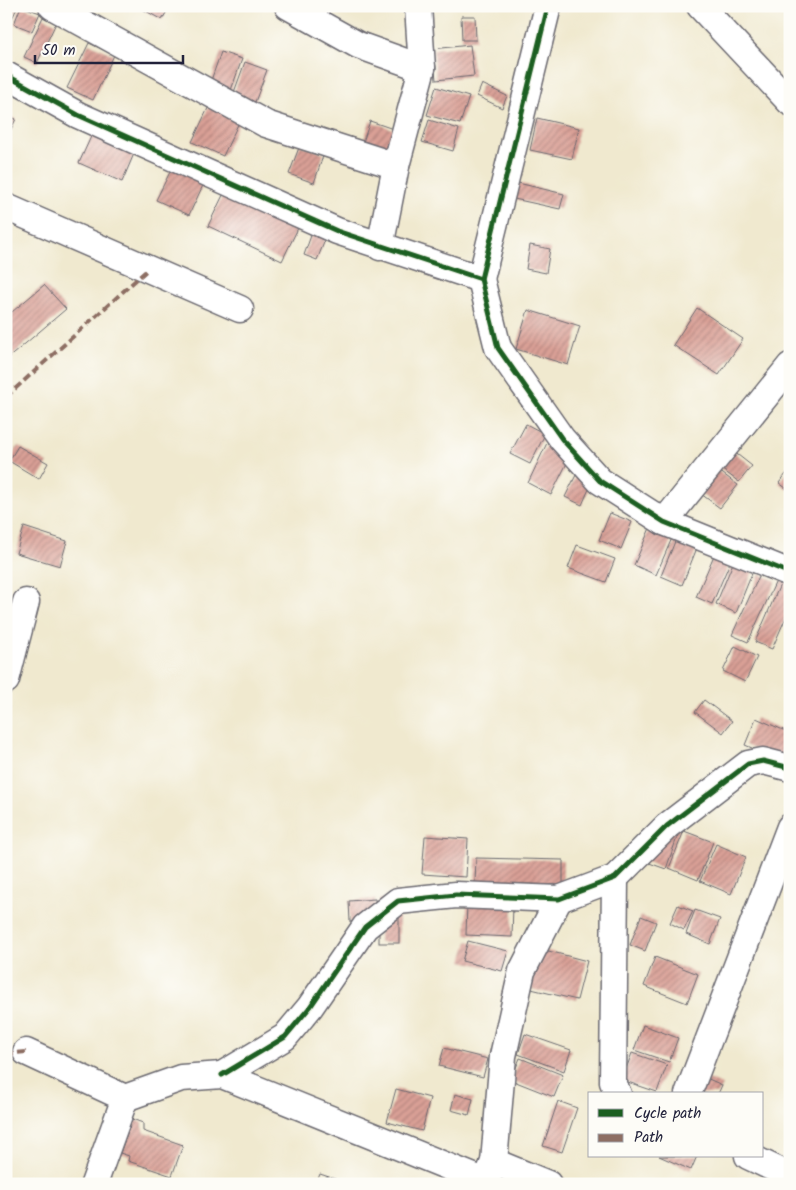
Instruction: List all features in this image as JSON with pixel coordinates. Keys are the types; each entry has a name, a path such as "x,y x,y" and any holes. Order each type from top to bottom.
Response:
{"street":[{"path":"52,6 266,124 396,166"},
{"path":"288,6 358,45 422,68"},
{"path":"380,247 396,166 422,68 418,6"},
{"path":"548,6 481,279 498,348 562,439 600,481 664,522 790,573"},
{"path":"700,6 790,102"},
{"path":"6,75 78,115 337,231 380,247 481,279"},
{"path":"6,207 240,309"},
{"path":"664,522 790,366"},
{"path":"6,680 26,602"},
{"path":"26,1052 125,1098 181,1078 222,1074 285,1037 310,1007 365,927 398,901 456,895 559,899 615,878 666,826 748,764 763,760 790,768"},
{"path":"689,1092 790,827"},
{"path":"615,878 613,1082 617,1092"},
{"path":"488,1176 503,1056 522,972 559,899"},
{"path":"222,1074 488,1176 548,1184"},
{"path":"94,1184 125,1098"},
{"path":"752,1158 790,1176"}],"building":[{"path":"6,6 18,6 6,31"},
{"path":"21,6 40,13 32,31 14,24"},
{"path":"137,6 159,6 167,11 162,20"},
{"path":"461,16 475,16 476,40 462,40"},
{"path":"43,17 56,23 37,63 24,57"},
{"path":"89,43 114,55 93,100 67,88"},
{"path":"470,45 474,76 436,80 433,49"},
{"path":"221,52 242,59 230,93 209,86"},
{"path":"245,62 267,70 255,102 233,95"},
{"path":"482,84 507,96 502,108 477,96"},
{"path":"436,87 469,97 460,124 427,115"},
{"path":"210,104 241,118 223,156 192,142"},
{"path":"6,115 16,119 6,139"},
{"path":"537,118 579,128 572,159 530,150"},
{"path":"429,120 459,129 453,151 422,142"},
{"path":"370,121 399,131 390,157 361,148"},
{"path":"94,130 136,149 122,182 79,163"},
{"path":"300,145 324,153 314,183 289,174"},
{"path":"173,166 205,181 189,215 156,200"},
{"path":"518,183 564,194 560,209 514,199"},
{"path":"225,191 299,226 282,261 208,226"},
{"path":"313,230 327,235 317,260 304,255"},
{"path":"530,245 550,249 546,273 526,269"},
{"path":"44,285 66,309 6,360 6,317"},
{"path":"697,308 743,339 719,375 673,345"},
{"path":"528,310 580,326 568,365 516,349"},
{"path":"526,424 545,434 530,464 510,454"},
{"path":"547,443 571,455 551,495 528,483"},
{"path":"18,446 48,463 39,479 9,461"},
{"path":"733,451 752,466 739,482 720,468"},
{"path":"715,468 738,485 720,508 697,491"},
{"path":"790,469 790,491 779,483"},
{"path":"576,475 592,482 582,505 565,497"},
{"path":"610,513 632,522 621,549 599,540"},
{"path":"24,527 67,541 60,566 16,553"},
{"path":"650,528 672,538 656,575 634,565"},
{"path":"676,539 697,548 682,585 661,576"},
{"path":"577,545 615,559 606,582 568,568"},
{"path":"715,553 731,560 712,604 696,597"},
{"path":"733,563 753,571 736,613 716,604"},
{"path":"760,574 776,581 748,642 732,635"},
{"path":"782,580 790,583 790,608 772,649 755,642"},
{"path":"735,646 757,657 745,682 723,671"},
{"path":"704,700 732,721 723,733 695,712"},
{"path":"756,718 790,733 790,744 782,761 745,745"},
{"path":"681,826 666,869 638,859"},
{"path":"684,831 713,842 698,880 669,868"},
{"path":"425,836 468,839 466,877 422,874"},
{"path":"716,844 746,857 731,894 700,881"},
{"path":"476,858 563,860 563,885 475,883"},
{"path":"375,899 377,920 350,922 349,901"},
{"path":"379,899 399,899 399,943 379,943"},
{"path":"467,902 513,905 512,937 466,935"},
{"path":"678,905 693,911 684,930 670,923"},
{"path":"695,910 720,919 710,944 686,934"},
{"path":"641,916 656,922 645,951 630,945"},
{"path":"468,941 508,951 502,971 462,961"},
{"path":"537,948 587,961 577,1000 527,988"},
{"path":"655,957 698,974 687,1003 644,986"},
{"path":"643,1025 678,1038 669,1062 634,1050"},
{"path":"525,1034 571,1050 564,1071 518,1054"},
{"path":"444,1048 488,1059 483,1077 439,1066"},
{"path":"632,1053 667,1065 657,1092 622,1080"},
{"path":"520,1058 563,1075 554,1097 511,1080"},
{"path":"695,1073 722,1085 719,1092 687,1092"},
{"path":"396,1089 430,1098 422,1131 387,1122"},
{"path":"455,1094 473,1099 469,1115 451,1110"},
{"path":"558,1101 577,1108 562,1152 543,1146"},
{"path":"132,1119 143,1123 143,1131 183,1145 172,1176 128,1161 129,1156 120,1153"},
{"path":"664,1158 696,1158 691,1170"},
{"path":"320,1174 347,1183 347,1184 316,1184"}],"marked path":[{"path":"6,397 147,270"},
{"path":"6,1054 26,1052"}],"cycle path":[{"path":"6,75 78,115 337,231 481,279 548,6"},
{"path":"481,279 498,348 562,439 600,481 664,522 790,573"},
{"path":"222,1075 285,1037 310,1007 365,927 398,901 456,895 559,899 615,878 667,826 748,764 763,761 790,768"}]}
